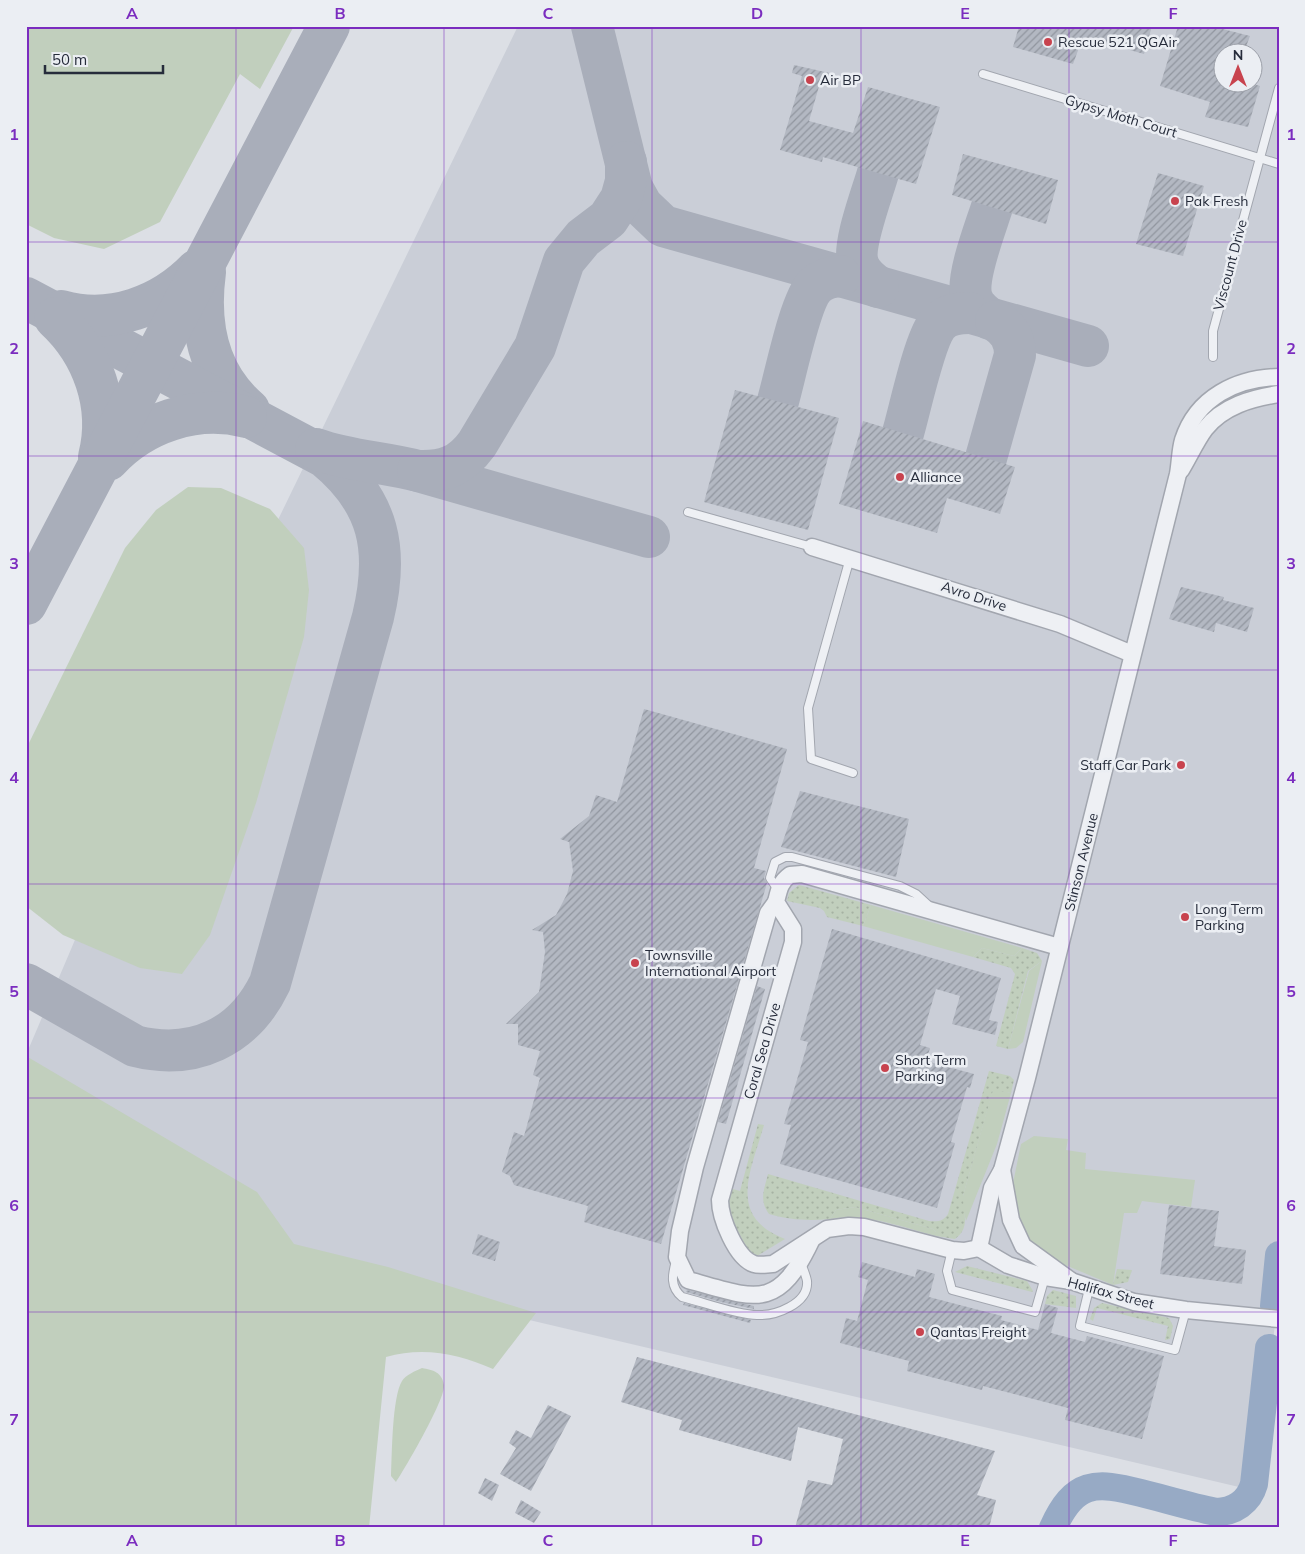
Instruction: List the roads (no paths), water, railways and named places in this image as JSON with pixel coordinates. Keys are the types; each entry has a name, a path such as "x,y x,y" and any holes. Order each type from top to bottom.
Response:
{"street":[{"path":"1178,474 1182,441 1199,411 1213,396 1228,387 1245,381 1279,377"},
{"path":"1178,474 1205,429 1218,416 1254,398 1279,394"},
{"name":"Stinson Avenue","path":"978,1248 992,1188 1002,1170 1178,474"},
{"name":"Avro Drive","path":"812,547 1060,624 1132,654"},
{"path":"811,1241 801,1263 784,1285 764,1295 747,1296 688,1280 676,1257 695,1167 768,912 785,879 790,875 802,874 1059,947"},
{"name":"Coral Sea Drive","path":"777,896 792,929 793,942 720,1200 724,1225 744,1258 753,1264 773,1264 827,1229 849,1226 864,1227 952,1250 964,1252 978,1248"},
{"path":"1002,1170 1011,1220 1023,1246 1071,1281"},
{"name":"Halifax Street","path":"978,1248 1008,1265 1045,1277 1071,1281 1089,1289 1134,1302 1186,1310 1279,1319"}],"lane":[{"name":"Gypsy Moth Court","path":"983,74 1279,164"},
{"name":"Viscount Drive","path":"1214,357 1213,331 1258,158 1279,88"},
{"path":"688,512 812,547"},
{"path":"850,558 808,708 810,759 853,773"},
{"path":"952,1250 948,1271 952,1290 1035,1312 1045,1277"},
{"path":"1089,1289 1080,1326 1175,1350 1186,1310"}],"waterway":[{"path":"1274,1306 1279,1255"},
{"path":"1053,1528 1069,1501 1078,1493 1098,1486 1125,1489 1216,1512 1235,1508 1245,1501 1254,1484 1269,1348"}],"place":[{"name":"Rescue 521 QGAir","path":"1048,42"},
{"name":"Air BP","path":"810,80"},
{"name":"Pak Fresh","path":"1175,201"},
{"name":"Alliance","path":"900,477"},
{"name":"Staff Car Park","path":"1181,765"},
{"name":"Long Term Parking","path":"1185,917"},
{"name":"Townsville International Airport","path":"635,963"},
{"name":"Short Term Parking","path":"885,1068"},
{"name":"Qantas Freight","path":"920,1332"}]}
